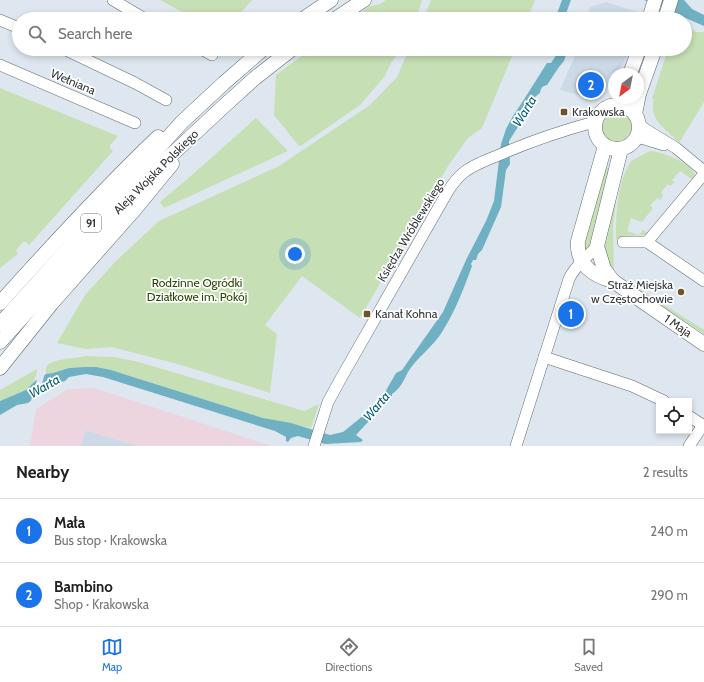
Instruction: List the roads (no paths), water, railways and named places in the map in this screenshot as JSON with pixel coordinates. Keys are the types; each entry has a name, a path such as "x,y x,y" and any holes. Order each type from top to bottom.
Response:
{"main road":[{"path":"313,12 331,0"},
{"path":"346,12 364,0"},
{"path":"651,12 655,0"},
{"path":"667,12 670,0"},
{"name":"Aleja Wojska Polskiego","path":"0,324 182,122 255,56"},
{"name":"Aleja Wojska Polskiego","path":"0,342 153,172 250,83 283,56"},
{"path":"632,68 636,56"},
{"path":"610,104 600,112 594,122 596,136 605,146 612,149 621,149 628,146 636,139 639,132 637,119 639,94 653,56"},
{"path":"620,104 631,109 637,119"},
{"path":"0,303 49,248 121,172 165,130 182,122"},
{"path":"582,262 577,246 605,146"},
{"path":"0,368 52,304 172,165 178,149"},
{"path":"597,246 621,149"},
{"name":"1 Maja","path":"597,246 604,269 613,281 704,344"},
{"name":"1 Maja","path":"582,262 600,278 613,281"}],"street":[{"path":"113,0 133,12"},
{"path":"0,20 12,25"},
{"path":"79,56 135,83 166,100"},
{"name":"Wełniana","path":"0,65 135,123"},
{"path":"637,119 645,129 676,148 704,173 647,242"},
{"name":"Księdza Wróblewskiego","path":"314,446 327,405 340,380 448,191 462,173 471,167 530,142 561,131 594,122"},
{"path":"636,139 641,138 676,148"},
{"path":"623,242 647,242 704,281"},
{"path":"516,446 569,279 573,271 597,246"},
{"path":"544,357 632,386 658,398"},
{"path":"689,446 703,426 692,418"}],"water":[{"path":"562,0 571,0 567,12 558,12"},
{"path":"644,0 684,0 692,9 704,15 704,26 692,21 692,12 672,12"},
{"name":"Warta","path":"566,56 564,61 547,85 543,87 540,93 531,100 523,119 509,141 510,164 506,170 501,207 482,250 478,254 476,260 473,260 471,264 472,266 466,283 447,324 434,343 411,367 400,387 356,435 363,440 361,442 325,444 298,436 291,438 288,442 286,441 286,437 275,431 103,377 86,374 69,377 65,381 49,386 28,403 17,405 0,415 0,401 26,390 35,381 46,374 69,368 96,367 111,370 263,418 291,423 330,435 343,432 369,411 384,394 396,373 402,370 443,312 494,201 501,144 506,129 547,63 551,63 555,57"}],"place":[{"name":"Bambino","path":"591,85"},
{"name":"Krakowska","path":"564,112"},
{"name":"Straż Miejska w Częstochowie","path":"681,292"},
{"name":"Kanał Kohna","path":"367,314"},
{"name":"Mała","path":"571,314"}],"park label":[{"name":"Rodzinne Ogródki Działkowe im. Pokój","path":"197,290"}]}
